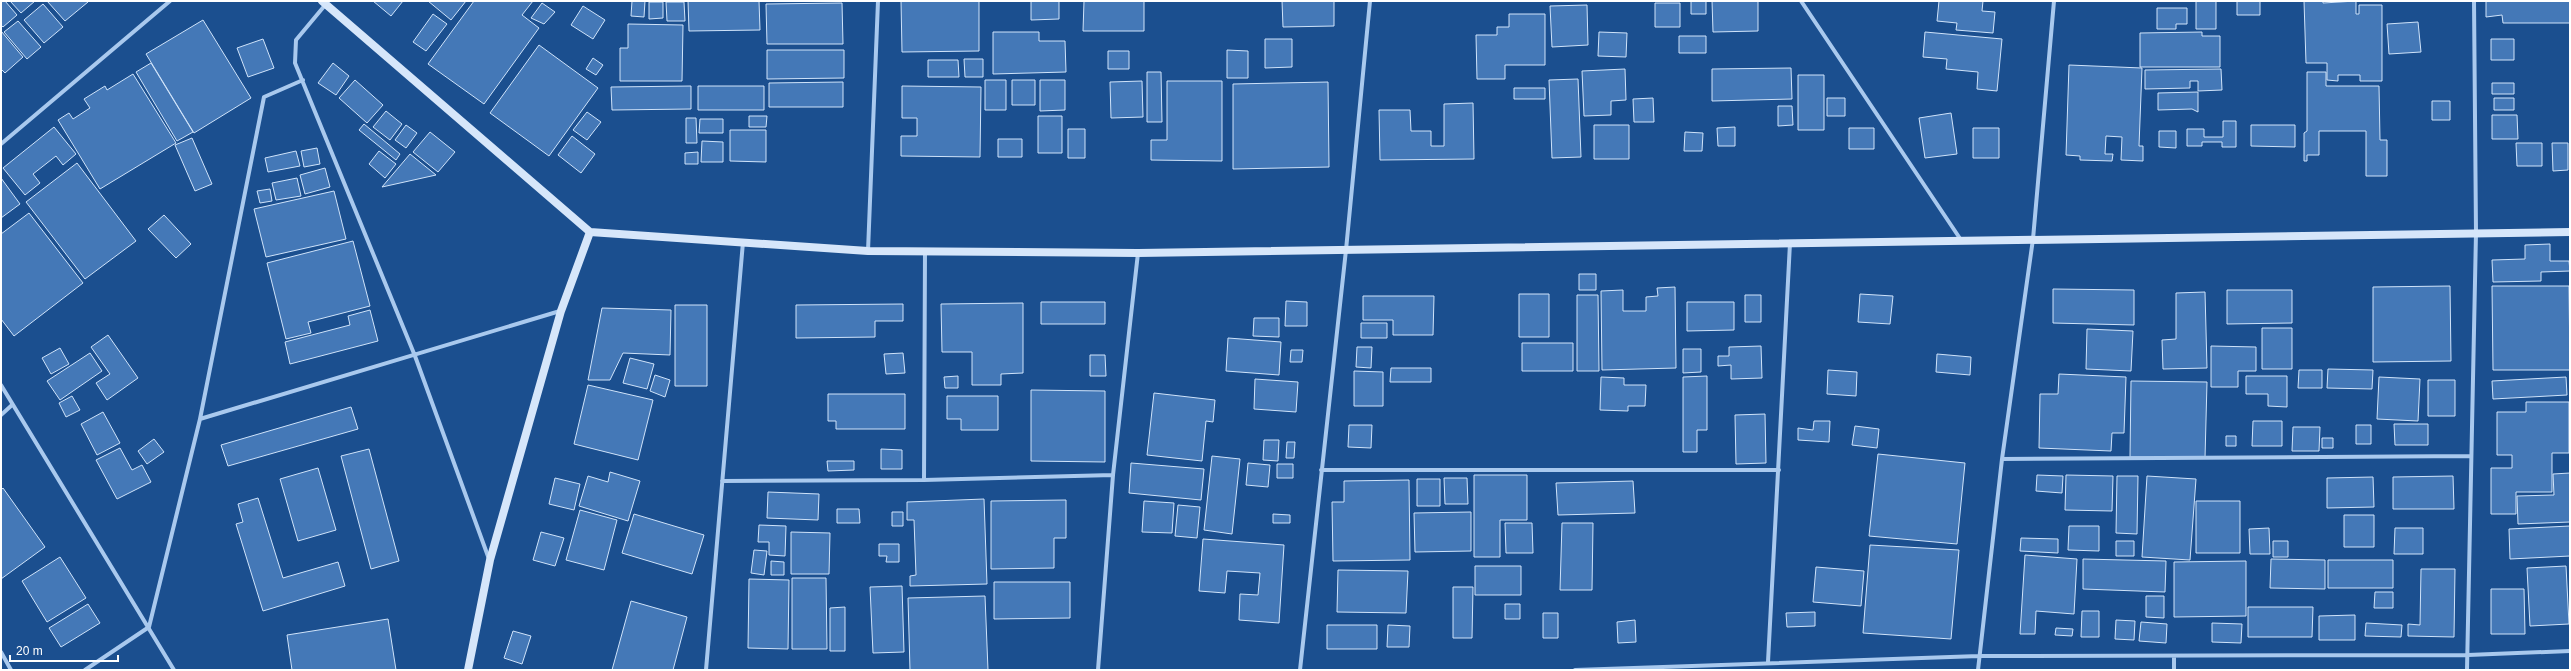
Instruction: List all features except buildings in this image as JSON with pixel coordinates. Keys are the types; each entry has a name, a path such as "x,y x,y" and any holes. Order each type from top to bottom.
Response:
{"street":[{"path":"1,144 170,1"},
{"path":"868,251 878,1"},
{"path":"1300,670 1346,250 1370,1"},
{"path":"1803,1 1961,240"},
{"path":"1978,670 2002,459 2033,239 2054,1"},
{"path":"2467,670 2476,233 2474,1"},
{"path":"490,560 415,356 295,63 296,40 324,3 590,232 868,251 1138,252 2570,232"},
{"path":"85,670 149,627 200,419 264,97 303,80"},
{"path":"468,670 490,560 561,311 590,232"},
{"path":"706,670 743,242"},
{"path":"1768,662 1790,243"},
{"path":"924,480 925,251"},
{"path":"1098,670 1113,475 1138,252"},
{"path":"200,419 415,356 561,311"},
{"path":"1,385 174,670"},
{"path":"1,415 12,405"},
{"path":"2002,459 2471,456"},
{"path":"1321,470 1779,470"},
{"path":"722,481 924,480 1113,475"},
{"path":"1575,670 1768,662 1979,656 2468,655 2570,651"},
{"path":"1,652 12,670"},
{"path":"2174,656 2174,670"}]}
